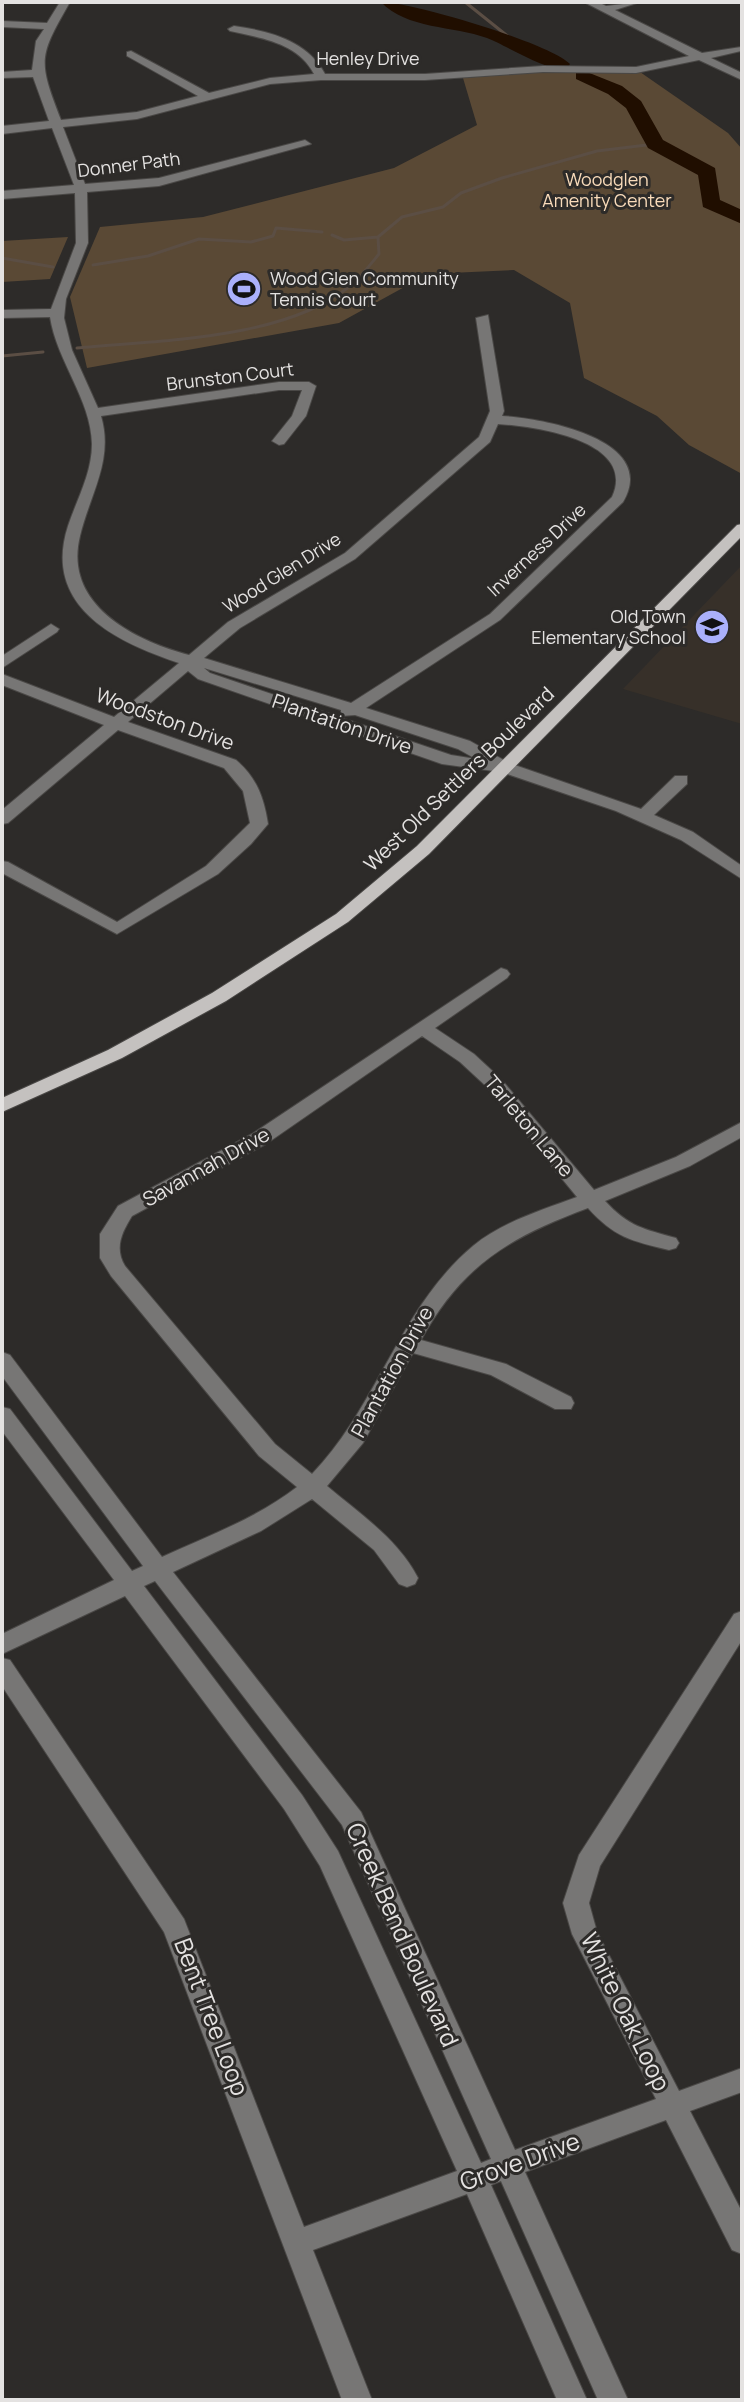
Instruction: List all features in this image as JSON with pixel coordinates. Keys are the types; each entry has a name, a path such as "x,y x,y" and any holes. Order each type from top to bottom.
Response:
{"main road":[{"name":"West Old Settlers Boulevard","path":"2,1106 115,1054 294,951 342,918 423,850 742,528"}],"street":[{"path":"2,314 57,313 83,243 81,189 37,73 42,41 65,2"},
{"path":"589,2 742,77"},
{"path":"604,10 635,2"},
{"path":"2,24 49,26"},
{"path":"234,29 253,32 295,48 317,65 321,77"},
{"name":"Henley Drive","path":"2,130 137,115 261,82 321,77 425,77 543,69 636,70 737,49"},
{"path":"131,54 206,96"},
{"path":"2,75 37,73"},
{"name":"Donner Path","path":"2,195 186,177 305,144"},
{"name":"Plantation Drive","path":"57,313 68,362 93,413 99,451 71,541 71,578 84,601 114,628 187,662 204,676 448,760 503,767"},
{"path":"483,318 495,420"},
{"name":"Brunston Court","path":"93,413 279,386 309,386 308,399 297,422 279,441"},
{"name":"Wood Glen Drive","path":"2,819 234,625 350,556 475,450 495,420"},
{"name":"Inverness Drive","path":"338,722 352,708 495,617 618,499 623,488 622,471 597,444 561,429 495,420"},
{"path":"2,663 51,629"},
{"name":"Plantation Drive","path":"187,662 217,665 464,745 503,767 643,816 687,836 742,874"},
{"name":"Woodston Drive","path":"2,679 116,723 203,752 240,771 255,794 259,824 243,845 117,929 2,866"},
{"path":"643,816 681,780"},
{"name":"Savannah Drive","path":"407,1578 382,1544 267,1450 118,1271 110,1258 110,1234 125,1211 259,1139 501,974"},
{"name":"Tarleton Lane","path":"424,1029 467,1058 494,1083 618,1227 646,1239 669,1243"},
{"name":"Plantation Drive","path":"2,1645 259,1521 310,1488 359,1436 434,1297 482,1250 530,1223 690,1159 742,1128"},
{"path":"407,1344 498,1369 563,1403"},
{"name":"Creek Bend Boulevard","path":"2,1360 157,1569 352,1819 505,2167 613,2400"},
{"name":"Creek Bend Boulevard","path":"2,1415 132,1582 293,1802 329,1859 476,2178 572,2400"},
{"name":"White Oak Loop","path":"742,1620 588,1863 576,1903 585,1934 742,2241"},
{"name":"Bent Tree Loop","path":"2,1667 175,1927 357,2400"},
{"name":"Grove Drive","path":"297,2243 742,2080"}],"shaded area":[{"name":"Old Town Elementary School","path":"742,565 742,724 623,689"}],"green space":[{"name":"Woodglen Amenity Center","path":"554,71 640,72 728,133 742,149 742,474 689,445 657,416 584,378 570,303 514,270 428,274 339,323 87,368 70,297 100,227 203,217 394,168 477,125 463,78"},
{"path":"68,237 50,279 2,282 2,241"}],"waterway":[{"path":"390,2 416,15 491,33 561,64"},
{"path":"465,2 515,42"},
{"path":"582,75 615,90 634,105 655,144 708,172 710,203 742,218"},
{"path":"378,237 402,217 443,207 461,193 502,178 597,151 655,144"},
{"path":"93,265 148,256 199,239 251,242 273,236 276,228 322,232"},
{"path":"332,235 344,240 378,237"},
{"path":"77,348 220,334 291,317 323,304 350,286 379,254 378,237"},
{"path":"2,258 53,267"},
{"path":"2,356 43,352"}],"place":[{"name":"Wood Glen Community Tennis Court","path":"244,289"},
{"name":"Old Town Elementary School","path":"712,627"}]}
